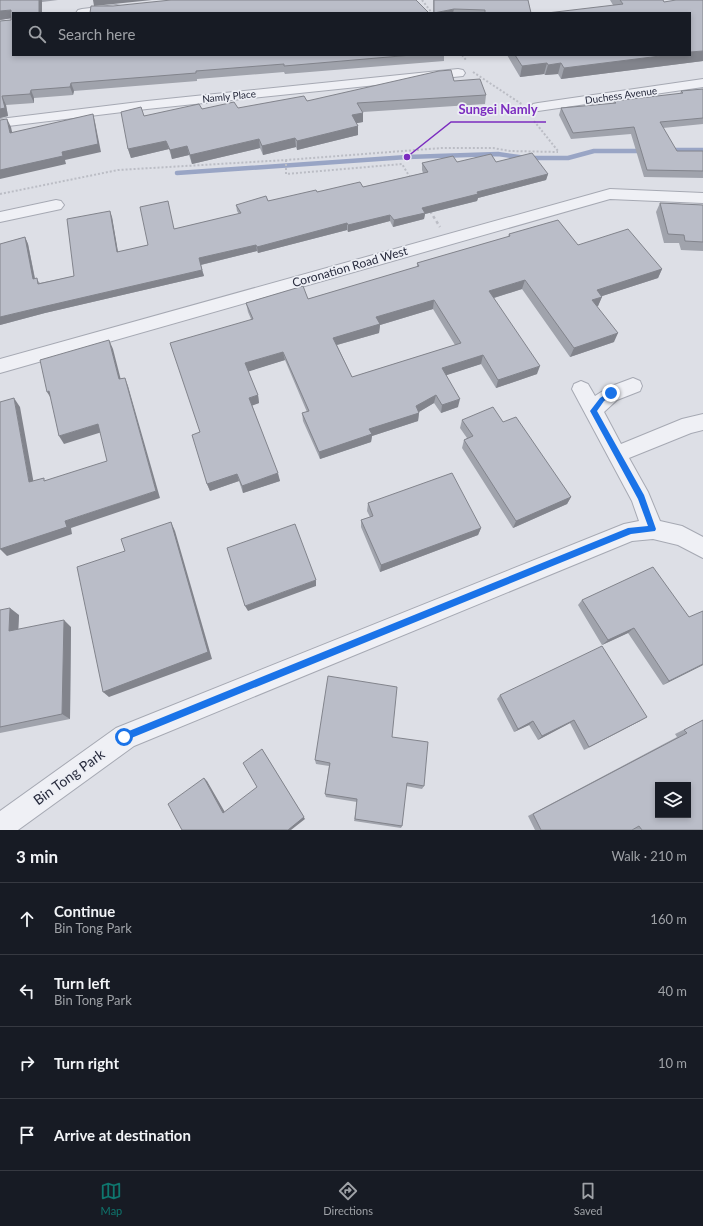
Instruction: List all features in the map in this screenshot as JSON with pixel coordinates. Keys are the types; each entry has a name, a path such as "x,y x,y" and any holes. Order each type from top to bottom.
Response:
{"street":[{"path":"90,12 130,7"},
{"name":"Namly Place","path":"0,123 147,105 458,73"},
{"name":"Duchess Avenue","path":"531,111 703,83"},
{"name":"Coronation Road West","path":"0,366 610,194 703,198"},
{"path":"0,217 56,204"},
{"path":"594,411 602,400 611,393 633,386"},
{"path":"581,389 641,498 653,529"},
{"path":"617,454 689,425 703,422"},
{"name":"Bin Tong Park","path":"0,827 124,737 631,531 653,529 682,536 703,548"}],"path":[{"path":"422,0 431,12"},
{"path":"0,194 118,170 286,160 442,148 493,148 510,151 558,152 531,111 474,72 458,73"},
{"path":"521,104 531,111"},
{"path":"286,160 286,174 402,164 414,184"},
{"path":"430,210 447,239"}],"building":[{"path":"0,0 39,0 39,12 12,12 12,56 400,56 284,66 284,64 196,71 196,73 71,83 70,87 31,90 30,94 2,96 5,108 0,109 0,21 11,20 11,10 0,11"},
{"path":"171,0 416,0 428,12 90,12 91,6 113,6"},
{"path":"434,0 528,0 531,12 485,12 485,10 454,9 434,12"},
{"path":"620,0 663,0 664,2 676,0 703,0 703,51 691,52 691,12 555,12 623,4"},
{"path":"516,56 660,56 564,68 561,63 522,66"},
{"path":"451,70 454,81 480,79 486,95 357,103 363,113 352,115 358,126 297,141 295,138 262,146 259,139 190,155 187,146 170,150 166,141 128,149 121,112 141,107 144,116 199,104 202,109 234,102 238,108 304,96 307,101 439,71"},
{"path":"703,89 703,118 660,122 677,151 703,151 703,171 647,170 634,127 573,133 561,108 616,103 614,101 683,93 681,91"},
{"path":"93,114 98,144 62,152 63,156 0,170 0,120 7,119 10,133"},
{"path":"532,153 548,174 422,208 425,213 394,220 390,215 348,225 347,223 257,247 256,245 199,258 202,270 0,317 0,244 25,237 33,279 37,278 38,284 74,276 67,219 110,211 117,252 148,245 140,207 168,201 174,229 241,213 236,205 266,196 268,201 360,182 363,187 428,172 422,163 453,156 457,162 491,154 496,162"},
{"path":"660,203 703,205 703,242 685,241 684,235 668,234"},
{"path":"558,220 578,245 628,229 662,269 597,290 602,297 592,300 618,333 574,348 525,280 489,291 540,366 498,380 483,355 442,368 460,399 442,405 436,395 416,406 419,413 369,429 372,434 319,452 302,413 309,411 283,352 245,363 258,395 249,398 278,473 242,486 237,474 207,484 192,435 200,432 170,343 253,319 246,303 303,286 308,299 419,266 417,263 510,236 509,234","holes":["434,300 461,343 352,377 333,338 380,324 376,317"]},
{"path":"109,340 119,379 125,378 156,491 65,521 67,527 0,549 0,402 14,398 29,482 44,478 44,481 107,461 98,424 59,436 49,391 47,392 40,360"},
{"path":"493,407 503,422 516,417 571,497 516,521 464,440 473,436 462,420"},
{"path":"452,473 481,528 381,565 361,520 373,516 368,503"},
{"path":"171,522 208,652 103,692 77,567 125,551 121,539"},
{"path":"295,524 316,580 245,606 227,548"},
{"path":"653,567 689,617 703,611 703,664 669,681 634,628 608,640 582,600"},
{"path":"10,608 9,631 64,620 62,714 0,727 0,610"},
{"path":"602,646 647,717 589,747 574,720 542,736 533,721 518,729 500,695"},
{"path":"328,676 397,687 392,737 428,742 424,786 407,783 402,826 355,819 357,799 325,794 330,763 315,760"},
{"path":"703,720 703,830 642,830 639,826 632,830 541,830 533,814 687,733 684,730"},
{"path":"262,749 304,817 288,830 182,830 168,804 204,778 223,813 257,787 243,763"}],"waterway":[{"path":"669,150 703,150"},
{"path":"177,173 407,157 498,154 526,158 568,158 594,151 643,151"}],"place":[{"name":"Sungei Namly","path":"407,157"}],"route":[{"path":"124,737 631,531 653,529 641,498 594,411 602,400 611,393"}]}
